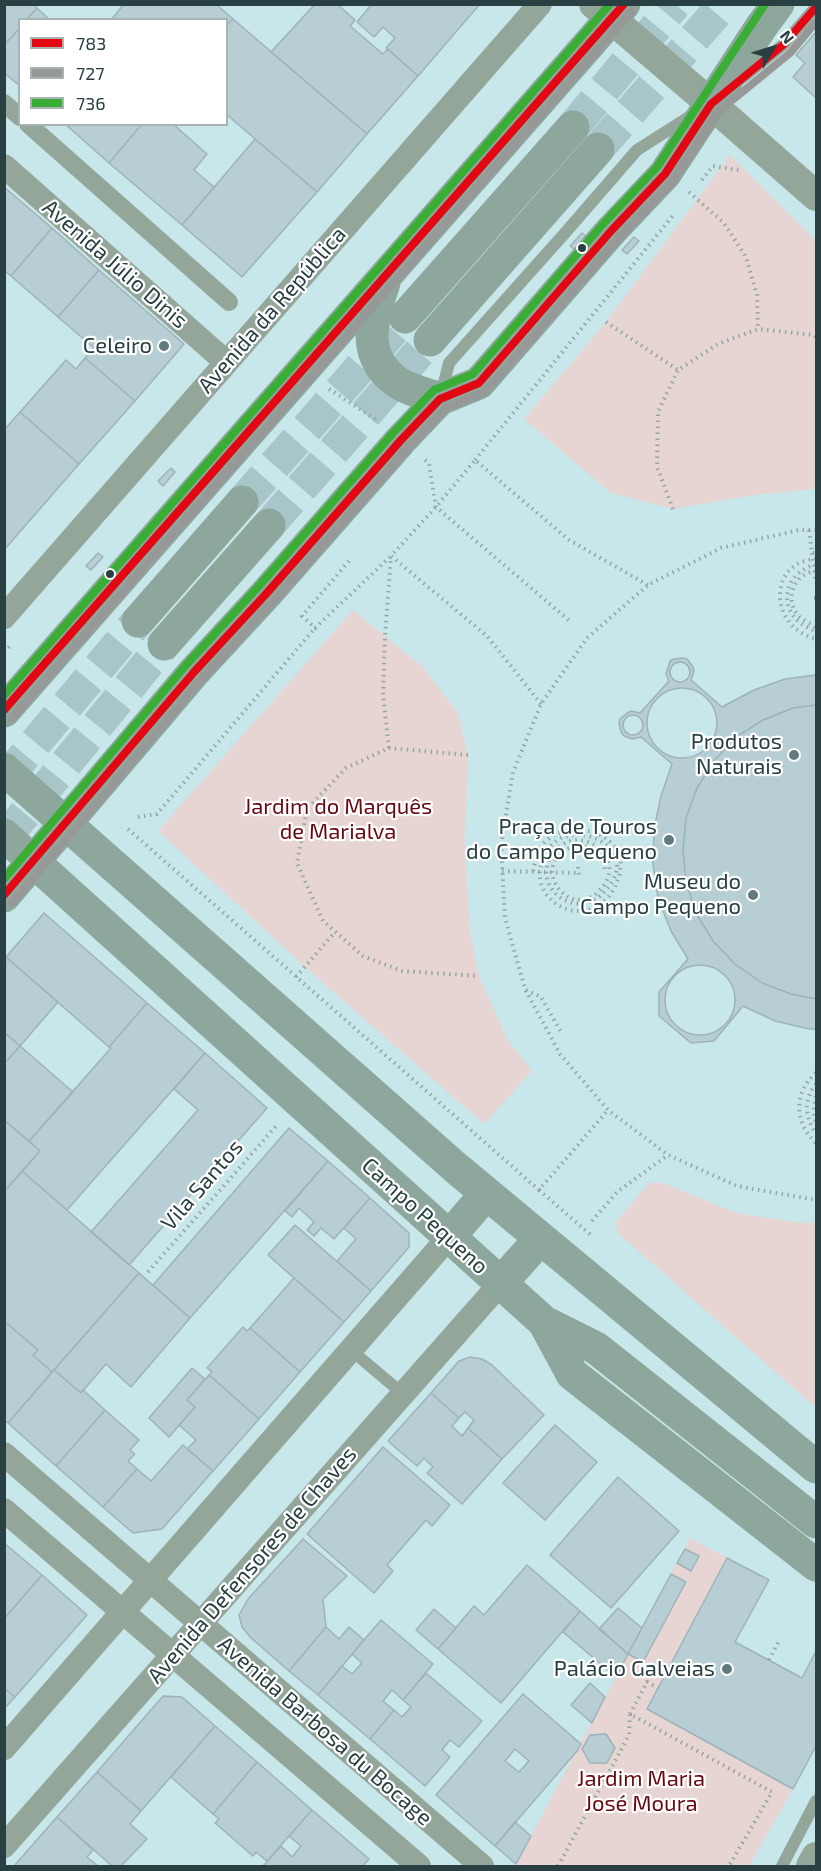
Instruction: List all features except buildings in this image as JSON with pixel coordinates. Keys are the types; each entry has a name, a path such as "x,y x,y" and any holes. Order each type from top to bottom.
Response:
{"main road":[{"path":"4,896 194,672 401,440 440,399 478,383 611,231 665,174 778,4"},
{"path":"4,711 387,273 610,9"},
{"path":"405,317 573,127"},
{"path":"430,340 598,149"},
{"path":"387,273 373,314 372,339 377,361 388,375 402,385 440,399"},
{"path":"138,621 242,502"},
{"path":"164,644 269,525"},
{"path":"4,769 486,1194 816,1467"},
{"name":"Campo Pequeno","path":"4,835 544,1322 572,1374 816,1565"},
{"path":"449,1237 486,1194"},
{"path":"500,1284 540,1239"},
{"path":"544,1322 596,1348 816,1522"}],"street":[{"name":"Avenida da República","path":"4,617 540,4"},
{"path":"610,9 711,104 816,196"},
{"path":"4,103 18,115"},
{"name":"Avenida Júlio Dinis","path":"30,126 229,302"},
{"name":"Avenida Júlio Dinis","path":"4,166 226,362"},
{"path":"4,1748 449,1237"},
{"name":"Avenida Defensores de Chaves","path":"4,1846 500,1284"},
{"name":"Avenida Barbosa du Bocage","path":"4,1454 482,1866"},
{"name":"Avenida Barbosa du Bocage","path":"4,1510 419,1866"},
{"path":"811,1866 816,1857"}],"lane":[{"path":"711,104 783,45 816,7"},
{"path":"351,1350 403,1394"},
{"path":"782,1866 816,1801"}],"path":[{"path":"698,184 713,166 741,170"},
{"path":"691,194 724,223 746,257 757,295 758,329"},
{"path":"138,817 157,814 315,628 392,556 436,507 676,212"},
{"path":"606,322 678,370"},
{"path":"673,509 657,467 658,412 678,370 718,344 758,329 816,337"},
{"path":"304,368 323,385 383,424 429,464 436,507 572,623"},
{"path":"475,460 570,540 648,585"},
{"path":"816,530 799,530 721,548 648,585 587,638 541,704 513,772 501,845 505,918 525,989 560,1054 608,1110 668,1155 737,1186 816,1200"},
{"path":"809,530 814,553 816,583"},
{"path":"392,556 488,636 541,704"},
{"path":"389,748 383,696 385,636 392,556"},
{"path":"816,559 801,563 790,570 780,592 780,604 791,626 816,639"},
{"path":"315,628 302,616 350,561"},
{"path":"816,566 800,571 792,579 787,590 787,600 790,611 797,620 816,632"},
{"path":"816,571 804,574 798,580 791,596 796,613 816,627"},
{"path":"468,755 389,748 346,768 307,809 297,863 323,921 363,956 402,972 479,976"},
{"path":"128,829 538,1190 608,1110"},
{"path":"533,871 544,843 556,834 571,829 586,829 612,844 620,858 619,875 611,894 593,909 580,912 558,905 542,886 541,862 550,846 565,836 589,835 600,840 609,849 617,866 613,879 599,897 578,904 558,897 547,878 547,868 556,849 564,844 584,841 594,844 608,859 610,868 604,884 592,897 574,900 566,897 554,884 552,875 556,858 563,852 579,846 588,848 602,858 605,871"},
{"path":"502,871 579,872"},
{"path":"296,977 335,932"},
{"path":"525,989 541,997 561,1032"},
{"path":"816,1073 809,1079 802,1093 799,1108 802,1123 816,1143"},
{"path":"816,1084 807,1100 807,1113 816,1134"},
{"path":"816,1096 814,1105 816,1122"},
{"name":"Vila Santos","path":"148,1272 281,1120"},
{"path":"592,1221 617,1192 668,1155"},
{"path":"769,1660 779,1641"},
{"path":"558,1866 628,1735 630,1714 647,1682 658,1688"},
{"path":"630,1714 772,1792 729,1866"}],"green space":[{"path":"730,155 816,241 816,489 754,495 673,509 611,493 524,419 606,322"},
{"name":"Jardim do Marquês de Marialva","path":"353,610 423,667 458,713 468,755 465,843 467,885 470,932 479,976 507,1039 532,1071 484,1124 305,967 158,831"},
{"path":"649,1183 664,1183 736,1213 816,1223 816,1408 619,1234 615,1223"},
{"name":"Jardim Maria José Moura","path":"690,1538 727,1558 647,1709 793,1789 749,1866 519,1866 516,1864"}],"tunnel":[{"path":"573,127 675,4"},
{"path":"598,149 724,4"},
{"path":"242,502 405,317"},
{"path":"269,525 430,340"},
{"path":"4,780 138,621"},
{"path":"4,839 164,644"}],"transit line":[{"name":"736","path":"4,695 610,4"},
{"name":"783","path":"4,710 624,4"},
{"name":"736","path":"4,879 186,665 393,433 434,390 473,374 603,224 657,167 765,4"},
{"name":"783","path":"4,895 194,672 401,440 440,399 479,383 611,231 665,174 711,104 783,45 816,7"},
{"name":"727","path":"12,718 632,11"},
{"name":"727","path":"12,903 202,679 409,447 446,408 486,391 619,238 673,181 719,111 790,53 816,22"}],"place":[{"name":"Celeiro","path":"164,346"},
{"name":"Produtos Naturais","path":"794,755"},
{"name":"Praça de Touros do Campo Pequeno","path":"669,840"},
{"name":"Museu do Campo Pequeno","path":"753,895"},
{"name":"Palácio Galveias","path":"727,1669"}]}
